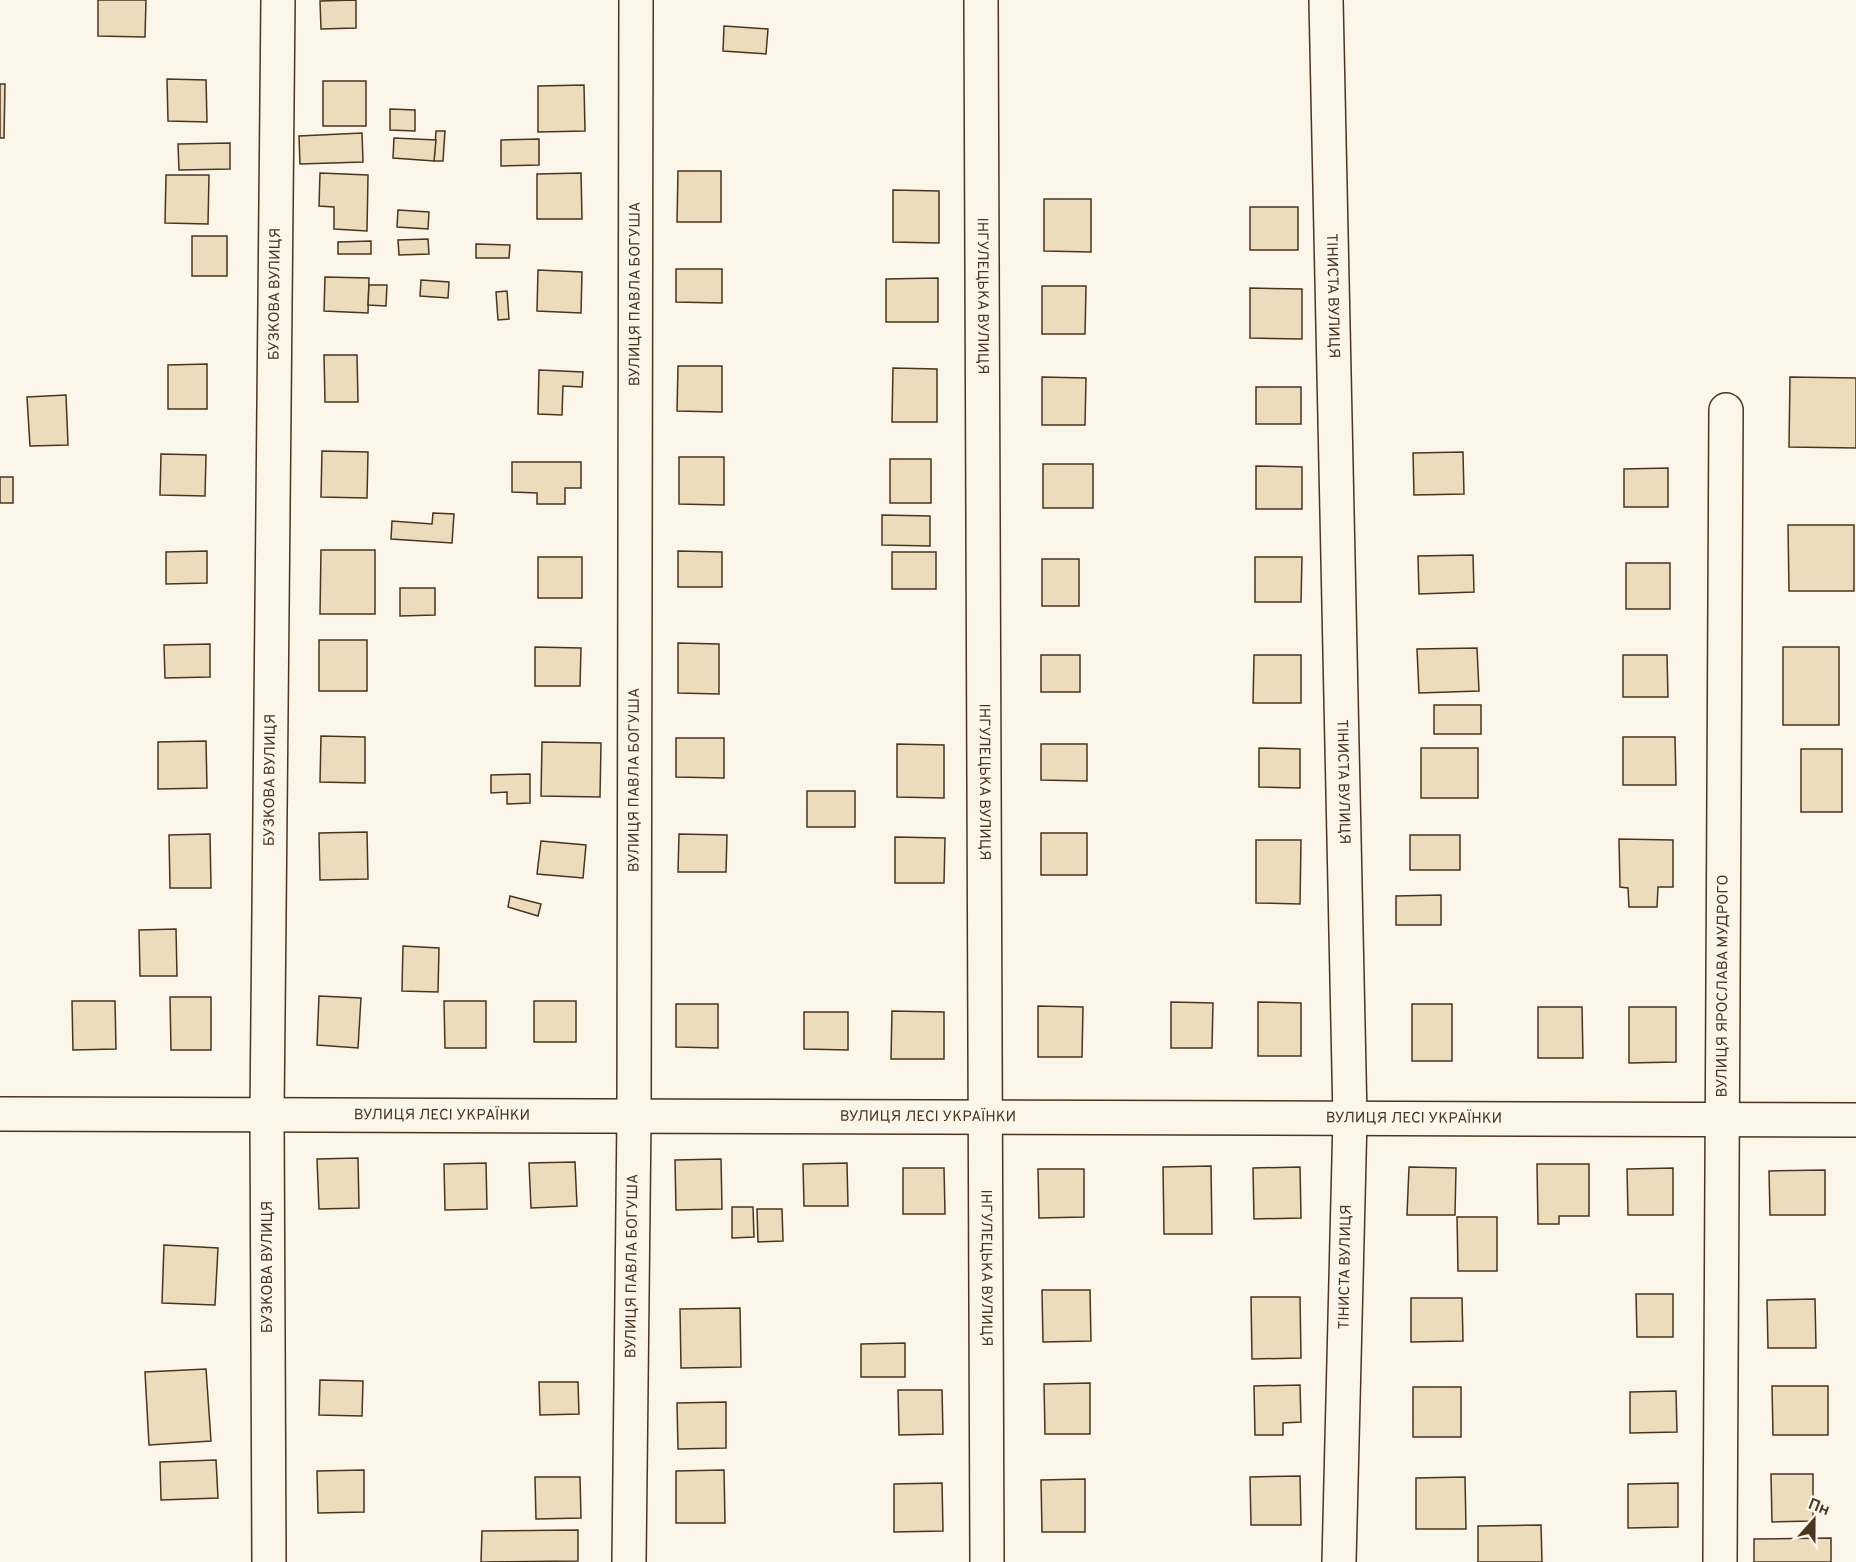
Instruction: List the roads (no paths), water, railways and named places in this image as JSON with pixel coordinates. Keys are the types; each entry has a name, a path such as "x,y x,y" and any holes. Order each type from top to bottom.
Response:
{"street":[{"name":"БУЗКОВА ВУЛИЦЯ","path":"269,1562 267,1115 278,0"},
{"name":"ВУЛИЦЯ ПАВЛА БОГУША","path":"629,1562 634,1116 636,0"},
{"name":"ІНГУЛЕЦЬКА ВУЛИЦЯ","path":"981,0 987,1562"},
{"name":"ТІНИСТА ВУЛИЦЯ","path":"1326,0 1350,1118 1339,1562"},
{"name":"ВУЛИЦЯ ЯРОСЛАВА МУДРОГО","path":"1720,1562 1726,410"},
{"name":"ВУЛИЦЯ ЛЕСІ УКРАЇНКИ","path":"0,1114 1856,1120"}]}
